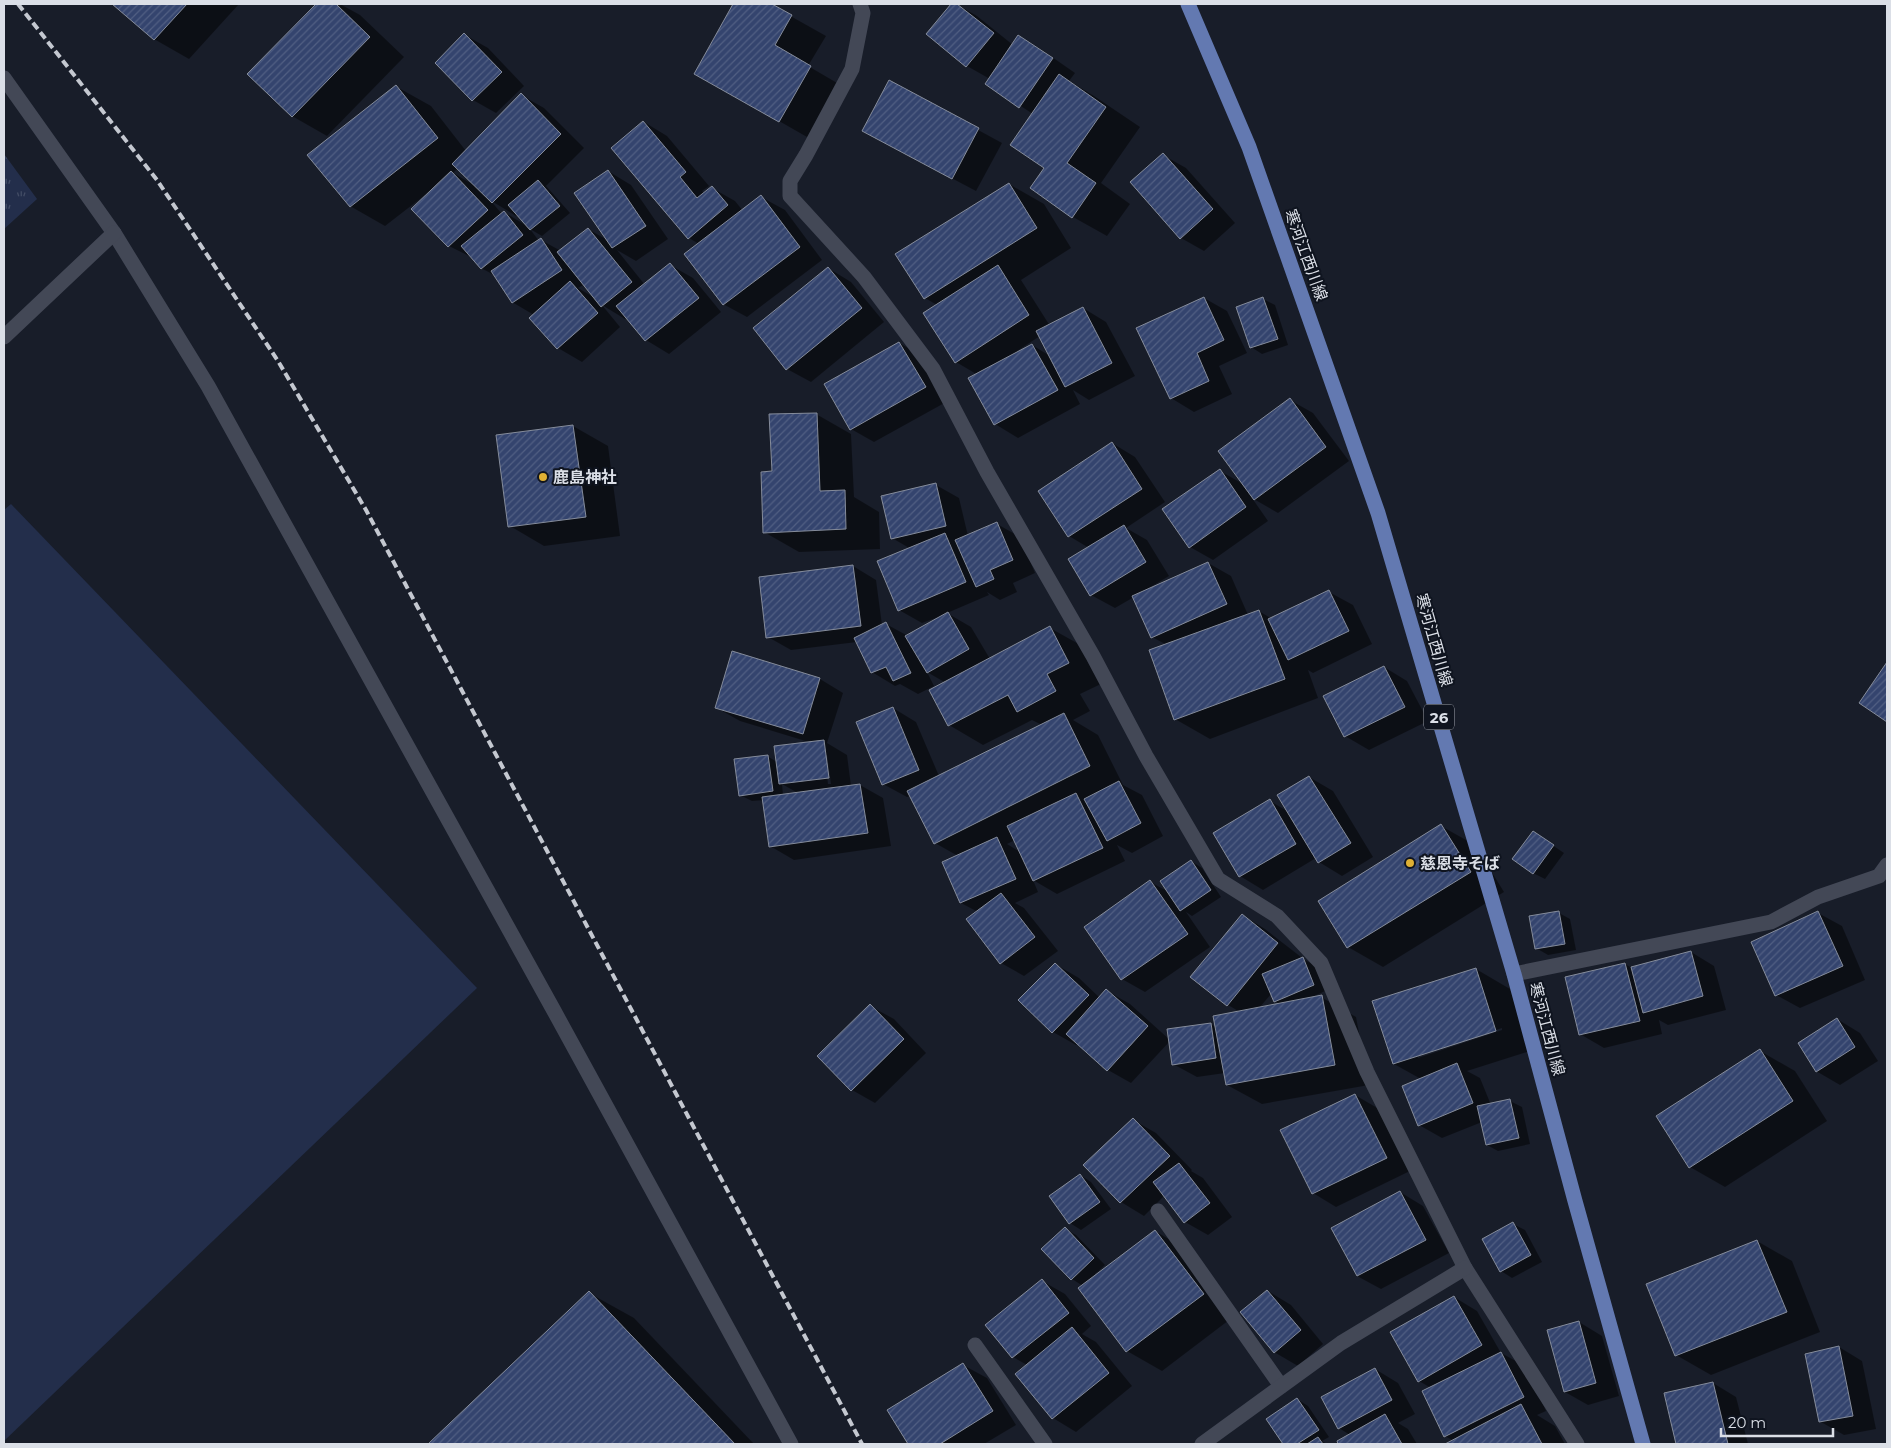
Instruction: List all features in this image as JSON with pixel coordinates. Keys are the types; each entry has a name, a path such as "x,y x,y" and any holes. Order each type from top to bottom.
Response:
{"main road":[{"name":"寒河江西川線","path":"1188,4 1249,146 1378,513 1514,974 1574,1201 1643,1444"}],"street":[{"path":"860,4 863,13 852,70 790,180 790,196 864,277 933,369 988,472 1093,656 1146,756 1218,879 1277,916 1321,963 1367,1072 1465,1268 1577,1444"},
{"path":"4,78 114,233 213,395 548,1000 790,1444"},
{"path":"4,337 114,233"},
{"path":"1514,974 1771,922 1818,897 1879,876 1887,865"},
{"path":"1158,1211 1281,1386"},
{"path":"1202,1444 1341,1343 1465,1268"},
{"path":"975,1345 1045,1444"}],"green space":[{"path":"4,154 37,199 4,229"},
{"path":"11,504 477,988 4,1441 4,510"}],"building":[{"path":"112,4 187,4 154,40"},
{"path":"316,4 336,4 370,37 292,117 247,74"},
{"path":"733,4 772,4 792,15 775,45 811,66 779,122 694,74"},
{"path":"951,4 957,4 994,33 966,67 926,34"},
{"path":"464,33 502,72 472,101 435,63"},
{"path":"1018,35 1053,58 1019,108 985,84"},
{"path":"1059,74 1106,107 1067,163 1096,183 1072,218 1030,188 1044,168 1010,145"},
{"path":"889,80 979,128 952,179 862,131"},
{"path":"396,85 438,138 350,207 307,155"},
{"path":"521,93 561,134 492,203 452,164"},
{"path":"643,121 686,172 680,177 697,198 712,186 728,205 688,239 611,148"},
{"path":"1163,153 1213,209 1180,239 1130,182"},
{"path":"608,170 646,226 612,248 574,193"},
{"path":"451,171 488,210 448,247 411,209"},
{"path":"538,180 560,206 530,230 508,205"},
{"path":"1009,183 1037,228 924,299 895,254"},
{"path":"761,195 800,247 723,305 684,254"},
{"path":"504,211 523,235 481,269 461,246"},
{"path":"588,228 632,282 601,307 557,252"},
{"path":"541,238 562,270 512,303 491,271"},
{"path":"670,263 699,298 645,341 616,306"},
{"path":"998,265 1029,315 955,363 923,313"},
{"path":"828,267 862,308 786,370 753,328"},
{"path":"570,281 598,313 557,349 529,318"},
{"path":"1204,297 1224,340 1197,353 1209,381 1170,399 1136,328"},
{"path":"1263,297 1278,339 1250,348 1236,307"},
{"path":"1083,307 1112,363 1065,387 1036,331"},
{"path":"899,342 926,387 850,430 824,384"},
{"path":"1032,344 1058,390 994,425 968,378"},
{"path":"1290,398 1326,447 1254,500 1218,451"},
{"path":"817,413 820,491 845,490 846,529 763,533 761,472 772,471 769,414"},
{"path":"573,425 586,517 508,527 496,435"},
{"path":"1112,442 1142,489 1068,537 1038,491"},
{"path":"1220,469 1246,507 1189,548 1162,509"},
{"path":"936,483 946,526 891,539 881,496"},
{"path":"997,522 1013,560 990,570 994,579 976,587 955,540"},
{"path":"1124,525 1146,562 1090,596 1068,559"},
{"path":"945,533 966,582 898,611 877,561"},
{"path":"1208,562 1227,604 1151,638 1132,596"},
{"path":"853,565 861,626 766,638 759,577"},
{"path":"1329,590 1349,631 1288,660 1268,619"},
{"path":"1259,610 1285,679 1174,720 1149,650"},
{"path":"948,612 969,649 927,673 905,636"},
{"path":"886,622 911,673 893,681 886,667 871,673 854,638"},
{"path":"1050,626 1069,663 1047,674 1056,691 1017,712 1008,695 948,726 929,690"},
{"path":"732,651 820,678 803,734 715,708"},
{"path":"1887,662 1887,722 1859,703"},
{"path":"1384,666 1405,707 1344,737 1323,696"},
{"path":"893,707 919,770 882,785 856,722"},
{"path":"1064,713 1090,766 934,844 907,791"},
{"path":"824,740 829,778 779,784 774,746"},
{"path":"768,755 773,791 739,796 734,759"},
{"path":"1309,776 1351,843 1318,863 1277,795"},
{"path":"1119,781 1141,823 1107,841 1084,799"},
{"path":"860,784 868,833 769,847 762,797"},
{"path":"1076,793 1103,848 1033,881 1007,826"},
{"path":"1270,799 1296,844 1239,877 1213,833"},
{"path":"1441,824 1471,872 1347,948 1318,901"},
{"path":"1533,831 1554,845 1533,874 1512,859"},
{"path":"997,837 1016,879 960,903 942,862"},
{"path":"1191,860 1211,890 1180,911 1160,881"},
{"path":"1150,880 1188,934 1121,980 1084,927"},
{"path":"1001,893 1035,937 1000,964 966,919"},
{"path":"1559,911 1565,944 1535,949 1529,916"},
{"path":"1818,911 1843,966 1775,996 1751,942"},
{"path":"1242,914 1278,943 1227,1006 1190,977"},
{"path":"1691,951 1703,996 1643,1013 1631,967"},
{"path":"1303,957 1314,985 1274,1002 1262,974"},
{"path":"1055,963 1089,995 1052,1033 1018,1000"},
{"path":"1625,963 1640,1021 1579,1035 1565,977"},
{"path":"1476,968 1496,1031 1393,1064 1372,1001"},
{"path":"1106,989 1148,1026 1107,1071 1066,1034"},
{"path":"1322,995 1335,1065 1226,1085 1213,1016"},
{"path":"870,1004 904,1039 851,1091 817,1056"},
{"path":"1837,1018 1855,1047 1816,1072 1798,1043"},
{"path":"1211,1023 1216,1058 1172,1065 1167,1029"},
{"path":"1760,1049 1793,1101 1689,1168 1656,1116"},
{"path":"1457,1063 1473,1103 1418,1126 1402,1086"},
{"path":"1355,1094 1387,1158 1312,1194 1280,1130"},
{"path":"1510,1099 1519,1138 1486,1145 1477,1106"},
{"path":"1133,1118 1170,1156 1120,1203 1083,1165"},
{"path":"1179,1163 1210,1203 1184,1223 1153,1182"},
{"path":"1080,1174 1100,1202 1069,1224 1049,1196"},
{"path":"1400,1191 1426,1240 1357,1276 1331,1228"},
{"path":"1513,1222 1531,1255 1500,1272 1482,1239"},
{"path":"1065,1227 1094,1258 1071,1280 1041,1249"},
{"path":"1155,1230 1204,1294 1126,1352 1078,1288"},
{"path":"1757,1240 1787,1312 1675,1356 1646,1284"},
{"path":"1042,1279 1069,1313 1012,1358 985,1325"},
{"path":"1267,1290 1301,1330 1274,1353 1240,1312"},
{"path":"589,1291 735,1444 428,1444"},
{"path":"1454,1296 1482,1345 1418,1382 1390,1332"},
{"path":"1579,1321 1596,1383 1564,1392 1547,1330"},
{"path":"1072,1327 1109,1373 1052,1419 1015,1374"},
{"path":"1839,1346 1853,1416 1819,1422 1805,1354"},
{"path":"1501,1352 1524,1397 1444,1437 1422,1391"},
{"path":"963,1363 993,1411 940,1444 908,1444 887,1410"},
{"path":"1375,1368 1392,1400 1338,1429 1321,1397"},
{"path":"1713,1382 1728,1444 1676,1444 1664,1393"},
{"path":"1297,1398 1319,1430 1297,1444 1283,1444 1266,1419"},
{"path":"1521,1404 1542,1444 1445,1444"},
{"path":"1385,1414 1402,1444 1338,1444 1337,1441"},
{"path":"1318,1437 1323,1444 1307,1444"}],"railway":[{"path":"18,4 157,180 278,361 366,510 862,1444"}],"place":[{"name":"鹿島神社","path":"543,477"},
{"name":"慈恩寺そば","path":"1410,863"}]}
